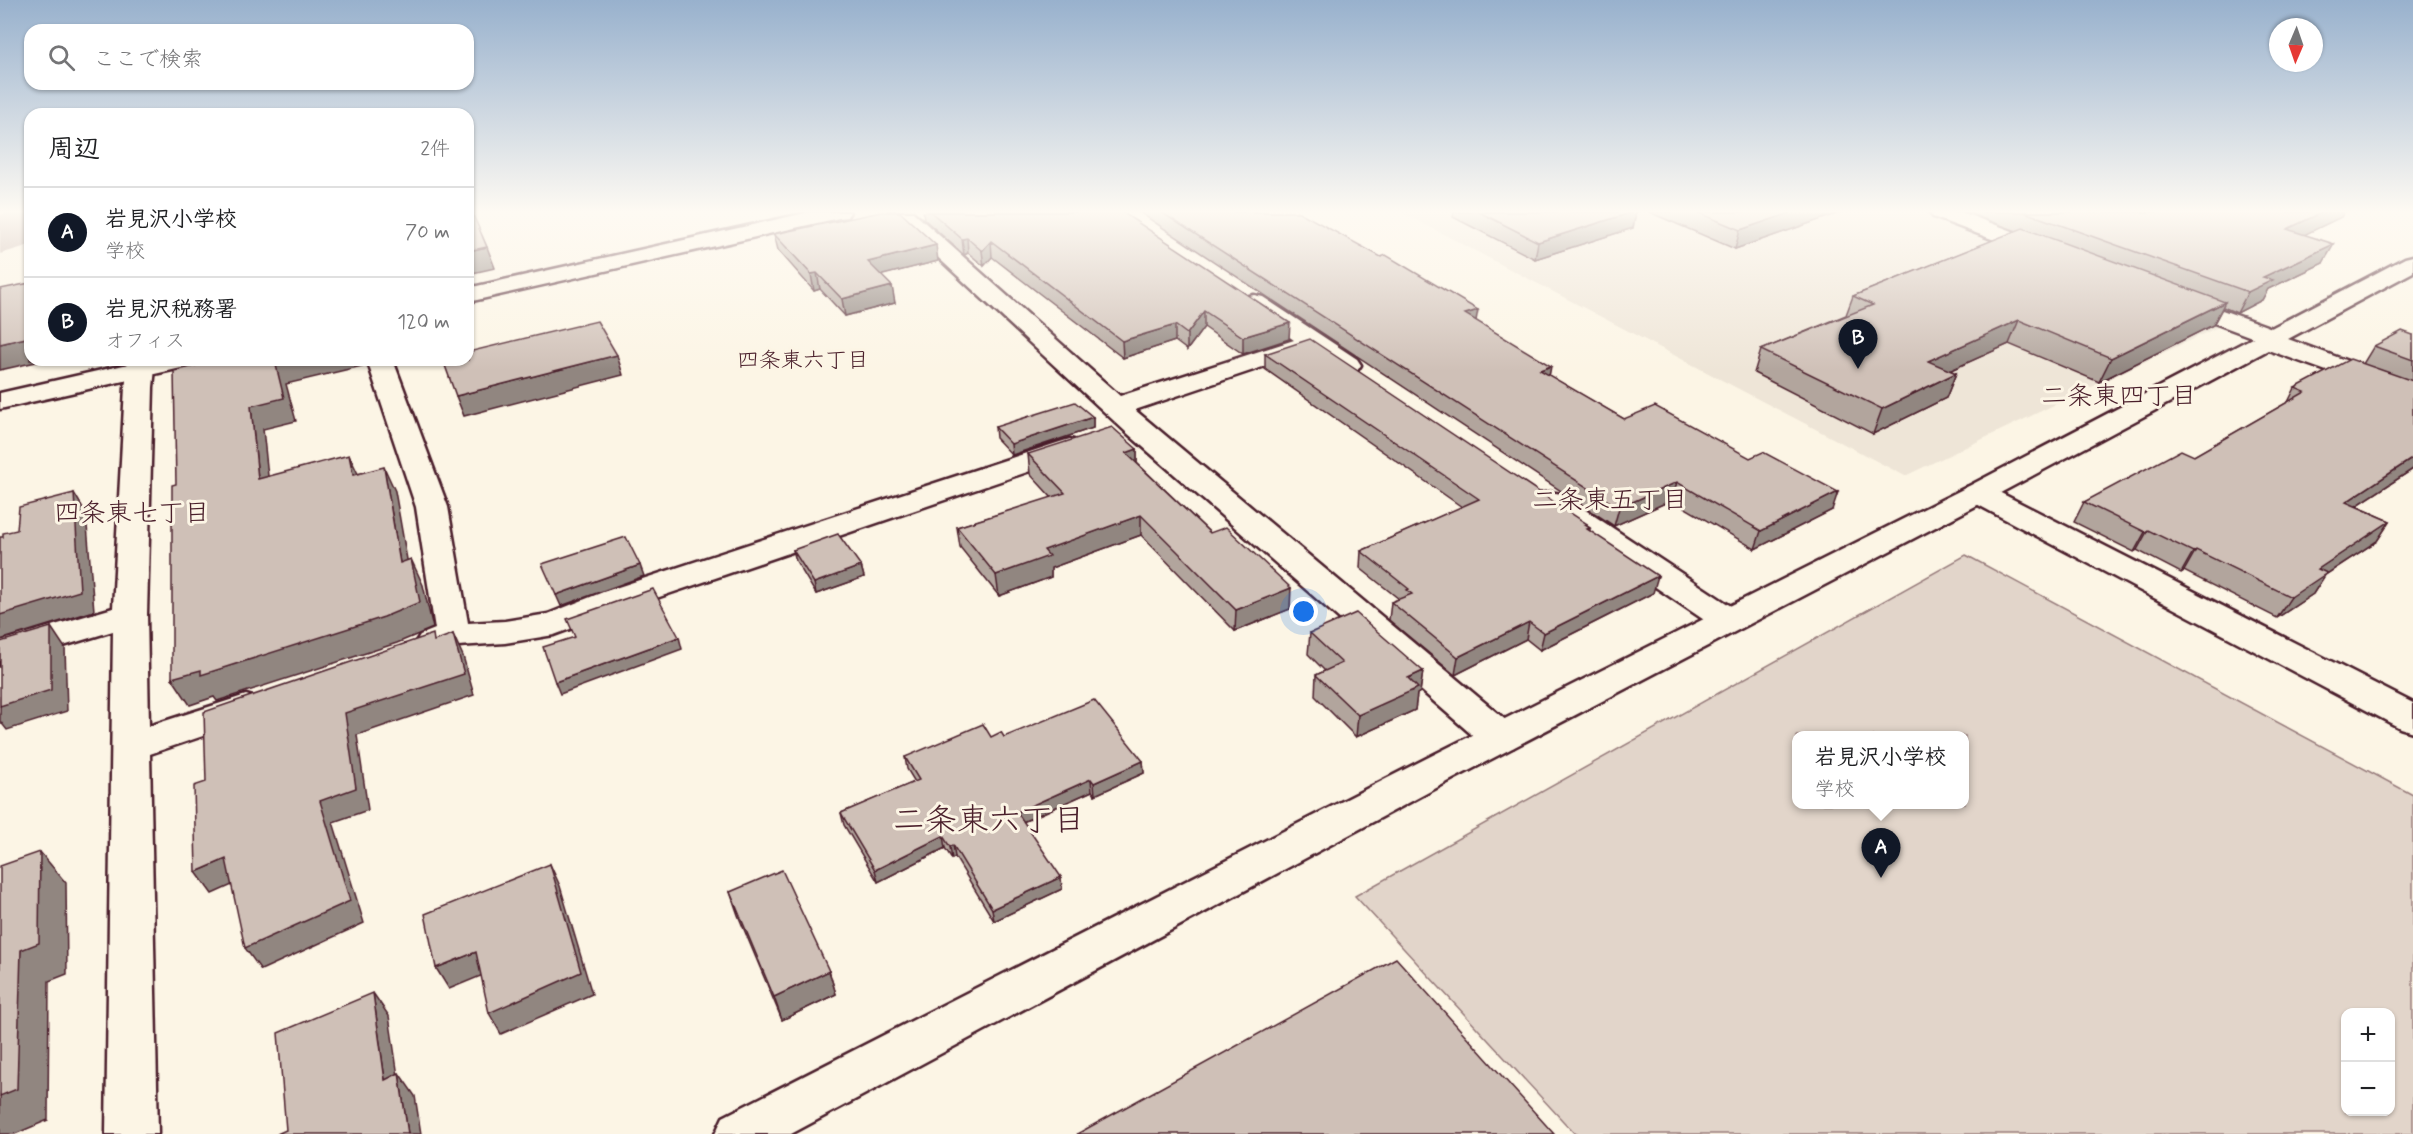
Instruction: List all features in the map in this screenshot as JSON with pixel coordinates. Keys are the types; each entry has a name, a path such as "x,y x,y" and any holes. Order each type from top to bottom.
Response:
{"street":[{"path":"474,294 602,265"},
{"path":"959,265 1126,416 1500,737"},
{"path":"741,1134 1500,737 1978,493 2409,265"},
{"path":"1236,290 1372,381"},
{"path":"2151,291 2413,394"},
{"path":"399,657 453,634 505,632 554,624 1126,416 1314,342"},
{"path":"0,401 137,366"},
{"path":"132,1134 130,614 141,366"},
{"path":"382,366 432,507 453,634"},
{"path":"1528,486 1728,620"},
{"path":"1978,493 2413,719"},
{"path":"0,653 130,614"},
{"path":"131,746 276,698"}],"shaded area":[{"path":"1502,265 2066,265 2224,324 1905,476"},
{"path":"1966,555 2413,795 2413,1134 1575,1134 1355,896"}],"building":[{"path":"803,265 871,265 892,286 842,299 817,273 811,274"},
{"path":"1022,265 1202,265 1290,323 1243,337 1204,311 1187,334 1175,325 1122,341"},
{"path":"1243,265 1403,265 1478,310 1465,314 1551,366 1540,370 1624,419 1655,406 1750,458 1763,452 1838,492 1761,531 1677,482 1619,508"},
{"path":"1931,265 2124,265 2225,302 2111,358 2019,320 1928,361 1956,373 1882,409 1761,350 1873,305 1853,296"},
{"path":"2172,265 2289,265 2263,277 2273,280 2248,292"},
{"path":"24,284 24,338 0,344 0,289"},
{"path":"597,321 617,355 456,396 445,366 474,366 474,351"},
{"path":"2402,331 2413,335 2413,360 2374,346"},
{"path":"1310,339 1587,524 1585,525 1590,528 1587,529 1658,576 1544,633 1529,622 1458,657 1391,602 1412,594 1407,590 1409,589 1361,551 1479,499 1265,354"},
{"path":"2350,359 2413,381 2413,458 2346,502 2390,521 2318,569 2327,573 2291,597 2196,550 2193,552 2148,530 2145,532 2084,502 2181,450 2194,456 2305,392 2295,388"},
{"path":"195,366 276,366 284,398 251,406 258,479 349,455 353,475 384,467 400,563 411,559 420,602 384,617 201,675 201,670 172,678 172,485 176,484 174,371"},
{"path":"1075,402 1093,417 1011,444 995,427"},
{"path":"1112,427 1137,449 1126,453 1210,533 1226,527 1291,588 1236,610 1141,515 1044,550 1049,556 996,575 957,527 1065,493 1028,454"},
{"path":"74,493 80,591 0,615 0,537 3,537 3,533 17,530 19,507"},
{"path":"838,534 861,566 814,583 793,550"},
{"path":"626,537 640,565 556,595 542,564"},
{"path":"653,589 679,637 555,682 543,647 575,637 567,619"},
{"path":"1356,613 1423,671 1408,678 1418,688 1358,715 1316,675 1342,663 1310,633"},
{"path":"51,627 51,690 0,706 0,642"},
{"path":"433,634 434,641 453,634 464,674 345,713 356,788 320,801 350,901 245,948 226,859 196,872 194,786 206,782 204,712"},
{"path":"1094,700 1143,761 1094,783 1091,779 1017,812 1061,877 992,909 953,845 950,847 943,836 875,870 841,813 919,780 905,757 983,724 991,737 1001,732 1004,737"},
{"path":"40,852 39,943 21,950 17,1089 0,1096 0,866"},
{"path":"550,864 581,972 489,1013 476,952 436,968 425,914"},
{"path":"782,870 829,971 774,997 730,892"},
{"path":"1396,958 1554,1134 1077,1134"},
{"path":"373,993 385,1080 399,1073 408,1134 277,1134 286,1130 278,1033"}],"place":[{"name":"岩見沢税務署","path":"1858,369"},
{"name":"岩見沢小学校","path":"1881,878"}],"district":[{"name":"四条東六丁目","path":"803,361"},
{"name":"二条東四丁目","path":"2119,397"},
{"name":"二条東五丁目","path":"1610,501"},
{"name":"四条東七丁目","path":"132,514"},
{"name":"二条東六丁目","path":"989,821"}]}
